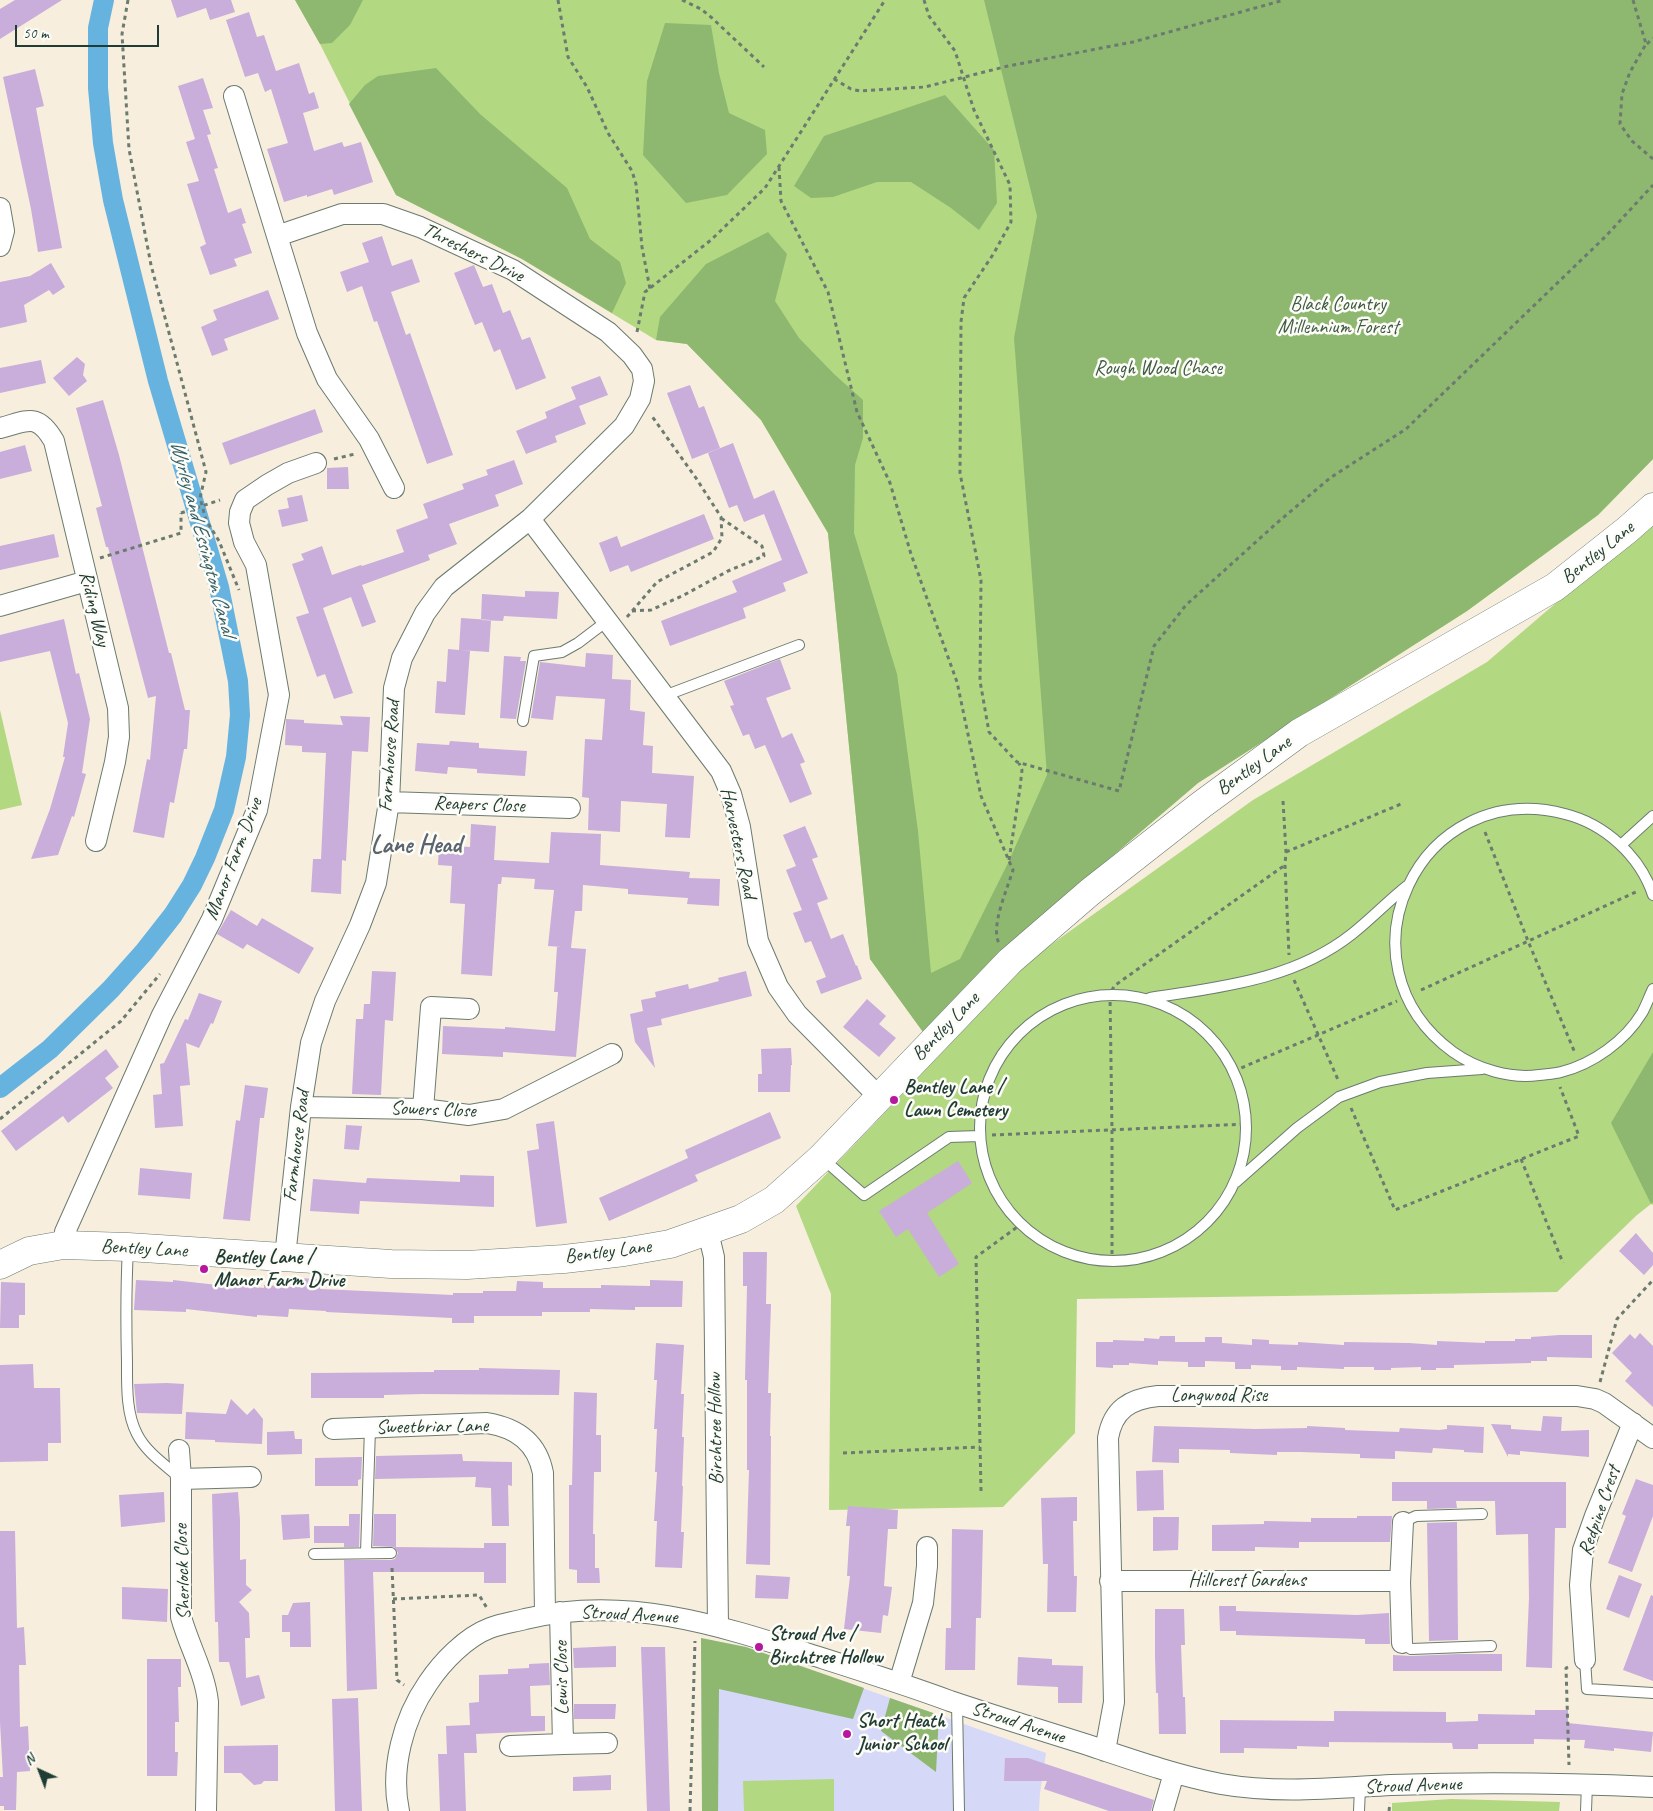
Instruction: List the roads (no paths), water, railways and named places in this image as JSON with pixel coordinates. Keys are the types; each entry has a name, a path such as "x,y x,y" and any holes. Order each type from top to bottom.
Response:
{"street":[{"path":"234,96 307,333 327,379 369,439 394,488"},
{"path":"0,208 4,231 0,246"},
{"name":"Threshers Drive","path":"277,236 342,214 383,214 420,227 513,270 608,332 637,362"},
{"name":"Farmhouse Road","path":"285,1257 301,1107 311,1042 325,1001 360,925 376,883 389,802 394,688 402,658 425,613 444,587 530,520 624,426 640,399 644,381 637,362"},
{"name":"Riding Way","path":"0,428 30,420 40,423 47,429 54,441 118,708 118,737 115,762 96,841"},
{"name":"Manor Farm Drive","path":"63,1245 69,1223 162,1015 212,919 257,810 279,695 256,565 244,542 240,512 245,500 267,485 288,473 316,463"},
{"name":"Bentley Lane","path":"0,1265 29,1251 63,1245 128,1247 391,1264 466,1265 564,1259 670,1244 742,1219 774,1200 821,1158 1010,961 1090,892 1263,758 1299,733 1555,588 1653,507"},
{"name":"Harvesters Road","path":"530,520 721,771 731,794 740,827 758,941 778,987 797,1014 879,1097"},
{"path":"0,606 85,572"},
{"name":"Reapers Close","path":"389,802 570,808"},
{"path":"423,1109 431,1007 469,1009"},
{"name":"Sowers Close","path":"301,1107 423,1109 469,1115 504,1109 612,1054"},
{"name":"Birchtree Hollow","path":"708,1232 714,1257 718,1626"},
{"name":"Longwood Rise","path":"1105,1751 1114,1702 1108,1438 1110,1426 1118,1413 1130,1403 1158,1396 1577,1396 1595,1399 1653,1438"},
{"name":"Sweetbriar Lane","path":"333,1429 487,1423 516,1431 526,1440 538,1456 543,1473 553,1613"},
{"name":"Redpine Crest","path":"1585,1660 1580,1585 1583,1550 1633,1424"},
{"name":"Sherlock Close","path":"179,1450 181,1479 181,1617 206,1690 208,1702 206,1811"},
{"path":"181,1479 250,1477"},
{"path":"1402,1643 1392,1582 1403,1522"},
{"path":"899,1683 923,1603 927,1547"},
{"name":"Hillcrest Gardens","path":"1110,1581 1392,1582"},
{"name":"Stroud Avenue","path":"399,1811 396,1797 396,1762 419,1695 443,1662 457,1649 488,1628 553,1613 594,1611 638,1612 696,1620 718,1626 899,1683 1174,1774 1224,1784 1264,1789 1308,1790 1390,1785 1578,1784 1653,1787"},
{"name":"Lewis Close","path":"553,1613 563,1744"},
{"name":"Lewis Close","path":"510,1746 607,1743"},
{"path":"1163,1811 1174,1774"}],"lane":[{"path":"523,721 534,656 562,652 611,626"},
{"path":"664,696 799,645"},
{"path":"1144,999 1247,982 1295,968 1352,935 1407,885 1426,856 1450,834 1480,817 1512,809 1546,809 1578,818 1608,834 1632,857 1651,890"},
{"path":"1621,845 1653,816"},
{"path":"1407,885 1397,917 1395,950 1401,983 1415,1014 1436,1040 1463,1059 1494,1072 1528,1076 1561,1072 1592,1060 1620,1040 1641,1014 1653,989"},
{"path":"1096,995 1130,995 1144,999 1163,1003 1192,1020 1216,1043 1234,1071 1248,1124 1240,1170 1226,1200 1204,1226 1177,1245 1145,1258 1112,1262 1079,1258 1048,1245 1020,1225 999,1199 985,1169 979,1136 981,1102 992,1070 1010,1042 1035,1019 1064,1003 1096,995"},
{"path":"1232,1186 1296,1128 1339,1097 1380,1082 1427,1073 1486,1068"},
{"path":"821,1158 864,1195 949,1137 979,1136"},
{"path":"128,1247 125,1295 130,1414 137,1435 148,1450 181,1479"},
{"path":"366,1553 370,1428"},
{"path":"1403,1522 1416,1516 1482,1514"},
{"path":"314,1554 391,1553"},
{"path":"1402,1643 1411,1649 1491,1646"},
{"path":"1585,1660 1587,1689 1653,1693"},
{"path":"957,1703 960,1811"},
{"path":"1578,1784 1586,1811"},
{"path":"1359,1811 1360,1788"}],"waterway":[{"name":"Wyrley and Essington Canal","path":"0,1088 50,1049 111,989 144,952 173,915 192,885 205,858 224,810 236,757 240,715 238,681 219,587 158,381 113,200 103,143 98,88 98,28 104,0"}],"place":[{"name":"Bentley Lane / Lawn Cemetery","path":"894,1100"},
{"name":"Bentley Lane / Manor Farm Drive","path":"204,1269"},
{"name":"Stroud Ave / Birchtree Hollow","path":"759,1647"},
{"name":"Short Heath Junior School","path":"847,1734"}],"district":[{"name":"Lane Head","path":"416,845"}],"park label":[{"name":"Black Country Millennium Forest","path":"1338,316"},
{"name":"Rough Wood Chase","path":"1158,369"}]}
